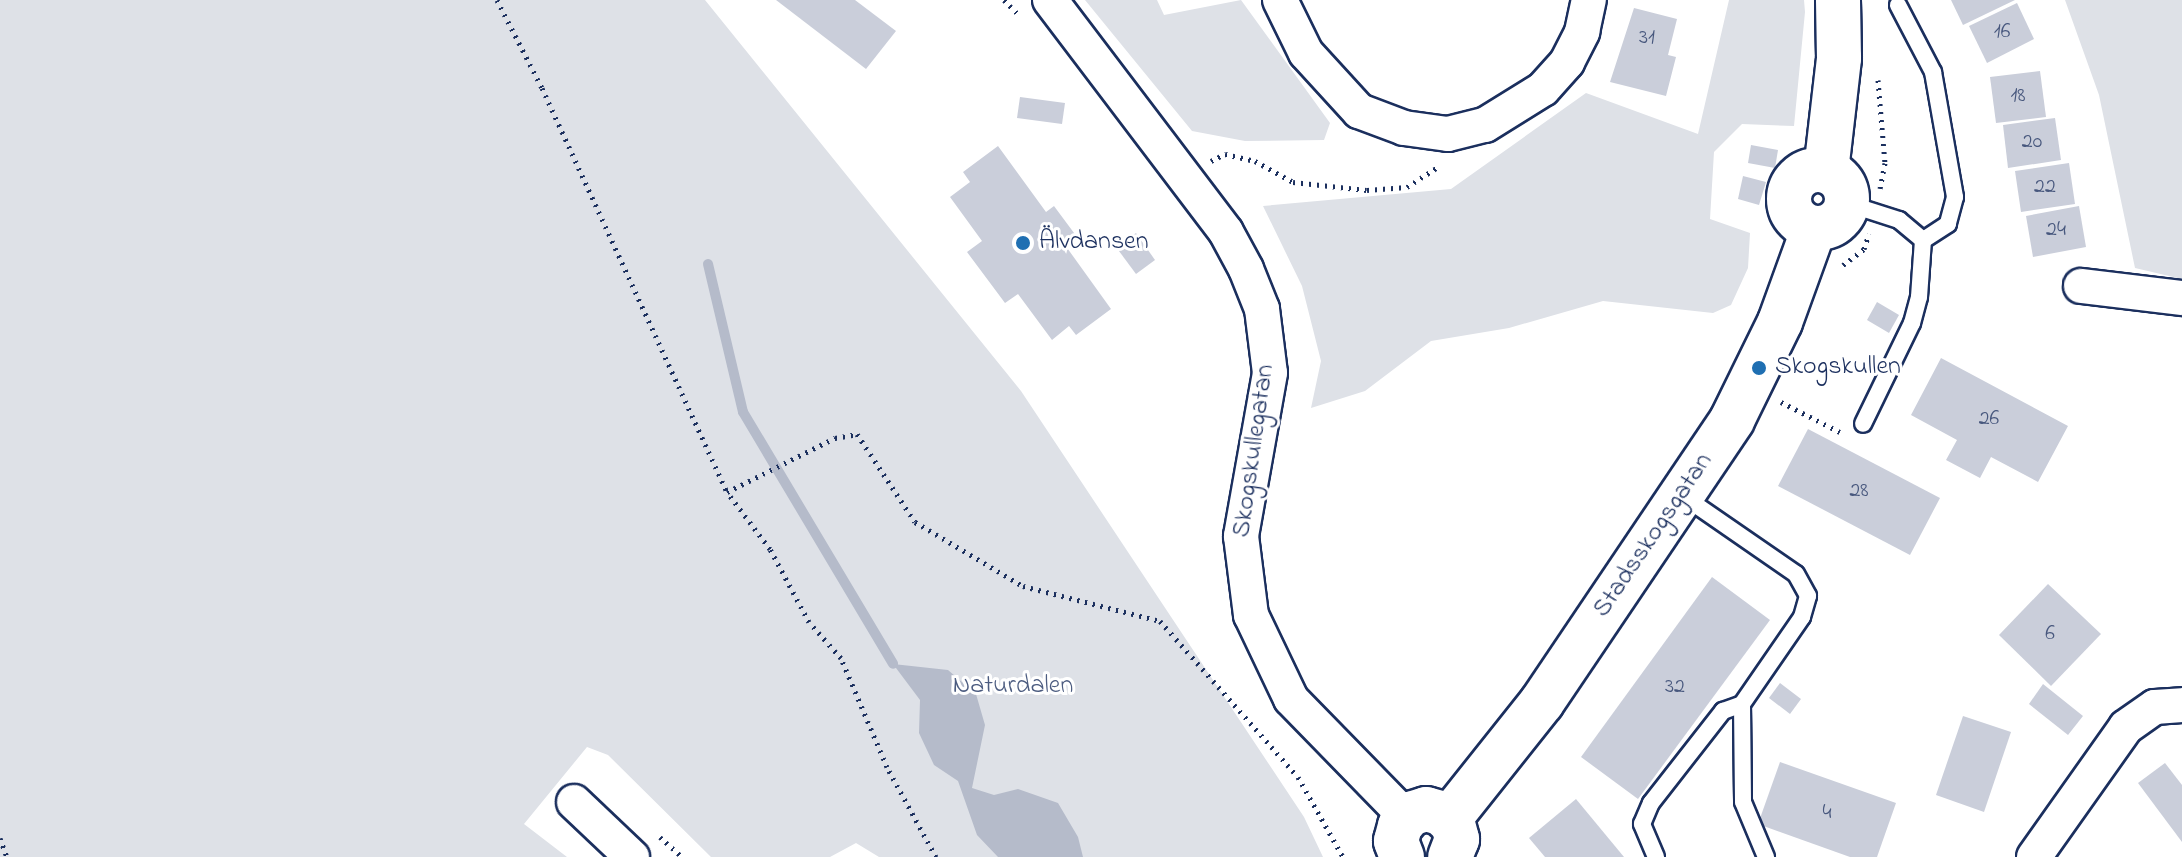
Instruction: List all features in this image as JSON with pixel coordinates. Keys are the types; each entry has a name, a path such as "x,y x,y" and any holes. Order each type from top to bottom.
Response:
{"street":[{"path":"1280,0 1306,53 1359,111 1404,128 1448,134 1485,125 1543,89 1572,52 1589,0"},
{"name":"Stadsskogsgatan","path":"1404,837 1431,809 1450,838 1682,495 1759,368 1842,197 1838,0"},
{"name":"Skogskullegatan","path":"1040,13 1226,232 1246,269 1262,309 1270,373 1241,536 1251,615 1291,699 1404,837"},
{"path":"2081,286 2182,298"},
{"path":"2034,857 2126,727 2155,707 2182,705"},
{"path":"574,802 632,857"}],"lane":[{"path":"1898,5 1933,72 1955,197 1948,224 1923,240"},
{"path":"1842,197 1899,220 1923,240"},
{"path":"1863,424 1912,323 1919,297 1923,240"},
{"path":"1682,495 1796,574 1808,596 1802,617 1742,704 1743,802 1766,857"},
{"path":"1656,857 1642,824 1651,803 1723,711 1742,704"}],"path":[{"path":"497,0 542,88 727,492 770,549 809,622 841,658 893,782 936,857"},
{"path":"1004,0 1040,13"},
{"path":"1842,197 1884,138 1876,68"},
{"path":"1204,164 1225,154 1318,187 1407,187 1443,162 1448,134"},
{"path":"1780,402 1847,436"},
{"path":"727,492 760,472 857,434 915,522 1023,586 1160,621 1298,777 1343,857"},
{"path":"0,838 7,857"}],"green space":[{"name":"Naturdalen","path":"0,0 705,0 1021,391 1304,817 1323,857 879,857 856,843 830,857 711,857 608,755 587,747 524,824 567,857 0,857"},
{"path":"1085,0 1157,0 1164,15 1241,0 1330,123 1324,140 1245,141 1192,131"},
{"path":"1729,0 1804,0 1805,12 1794,126 1742,124 1714,152 1710,219 1750,233 1748,268 1731,305 1713,313 1603,301 1509,328 1431,341 1365,391 1311,408 1321,361 1302,286 1263,206 1451,189 1586,93 1698,134"},
{"path":"2065,0 2182,0 2182,279 2135,268 2099,95"}],"water":[{"path":"893,664 948,670 976,694 985,725 972,788 994,795 1018,789 1058,803 1078,837 1083,857 998,857 977,835 958,781 934,765 919,733 920,700"}],"building":[{"path":"776,0 855,0 896,31 866,69"},
{"path":"1951,0 2015,0 1963,25"},
{"path":"2017,3 2034,39 1987,63 1969,26"},
{"path":"1634,8 1677,19 1668,55 1676,57 1666,96 1610,82"},
{"path":"2040,71 2046,117 1996,123 1990,77"},
{"path":"1020,97 1065,103 1062,124 1017,118"},
{"path":"2055,118 2061,160 2008,168 2003,125"},
{"path":"1751,145 1778,150 1775,168 1748,163"},
{"name":"Älvdansen","path":"998,146 1046,212 1054,206 1077,237 1065,245 1111,309 1076,335 1069,326 1052,340 1018,294 1005,303 967,252 982,241 950,197 970,182 963,172"},
{"path":"2069,163 2075,204 2021,212 2015,171"},
{"path":"1743,176 1766,182 1759,205 1738,199"},
{"path":"2079,206 2086,247 2033,257 2026,216"},
{"path":"1136,233 1155,260 1136,274 1116,247"},
{"path":"1877,302 1899,315 1889,333 1867,320"},
{"path":"1941,358 2068,426 2038,482 1991,457 1980,478 1946,460 1957,440 1911,415"},
{"path":"1808,429 1940,498 1910,555 1778,486"},
{"path":"1712,577 1770,620 1638,799 1581,757"},
{"path":"2048,584 2101,634 2051,686 1999,635"},
{"path":"1780,683 1801,699 1790,714 1769,698"},
{"path":"2043,684 2083,716 2068,735 2029,704"},
{"path":"1963,716 2011,732 1984,812 1936,795"},
{"path":"1780,762 1896,803 1877,857 1850,857 1758,824"},
{"path":"2165,763 2182,785 2182,842 2138,783"},
{"path":"1576,799 1624,857 1545,857 1529,838"}],"waterway":[{"path":"708,264 743,412 893,664"}],"place":[{"name":"Älvdansen","path":"1023,243"},
{"name":"Skogskullen","path":"1759,368"}]}
